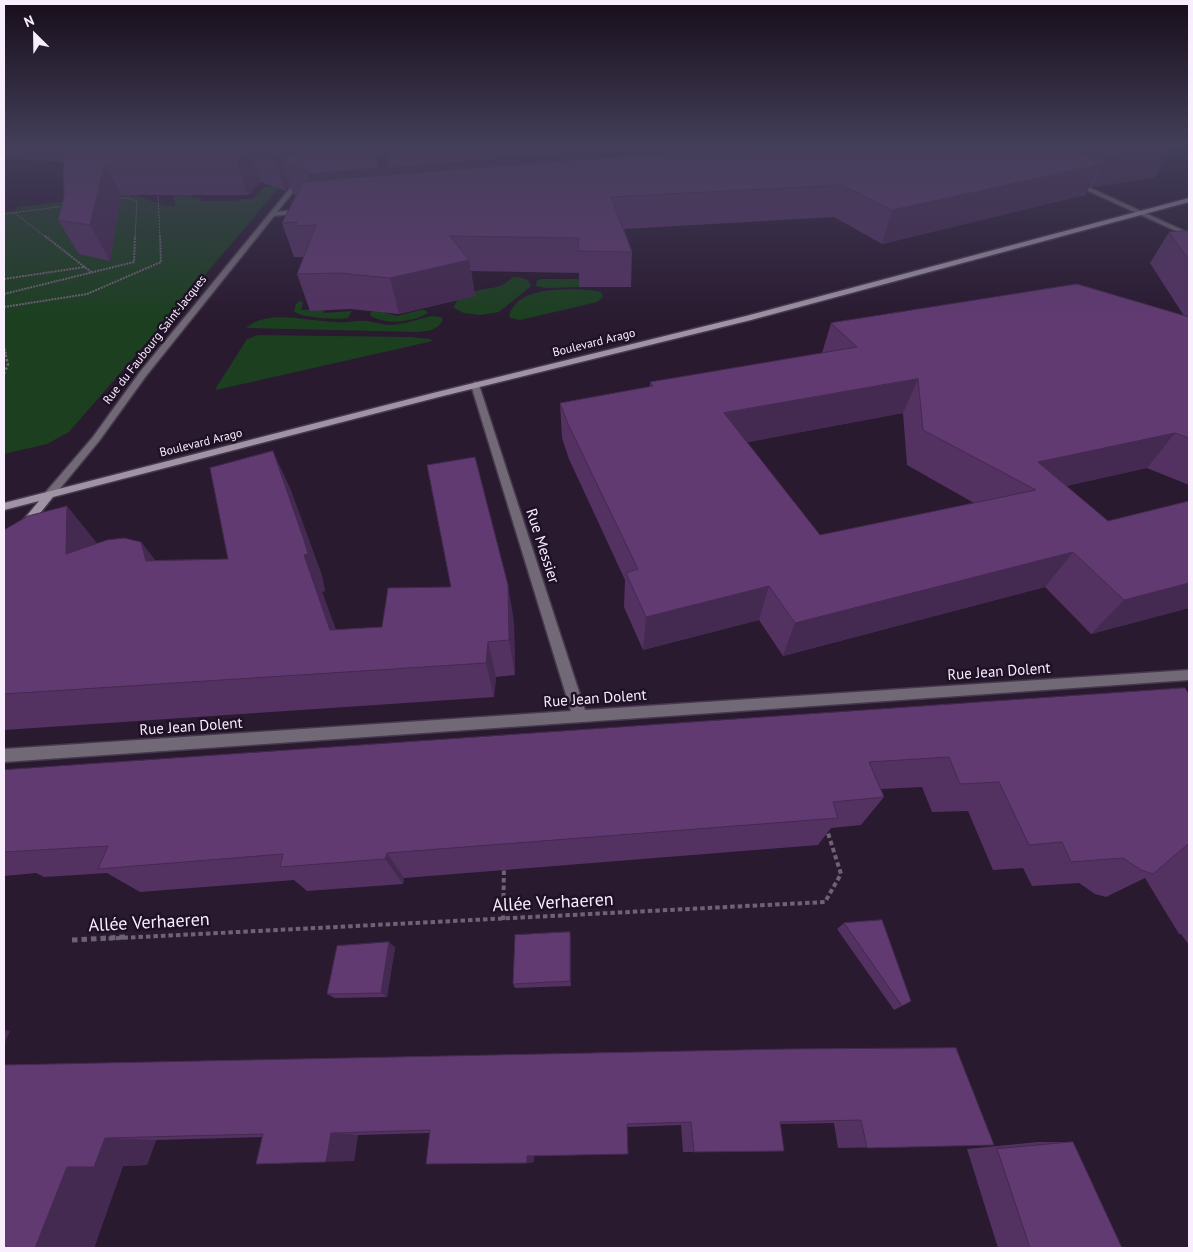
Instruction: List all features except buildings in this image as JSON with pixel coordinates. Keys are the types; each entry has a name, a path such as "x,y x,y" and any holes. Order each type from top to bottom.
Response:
{"main road":[{"name":"Boulevard Arago","path":"4,506 475,385 758,315 1171,204"},
{"name":"Rue du Faubourg Saint-Jacques","path":"4,550 49,495"}],"street":[{"name":"Rue du Faubourg Saint-Jacques","path":"49,495 96,439 143,374 279,204"},
{"path":"1123,204 1189,235"},
{"path":"271,214 314,210"},
{"name":"Rue Messier","path":"475,385 580,717"},
{"name":"Rue Jean Dolent","path":"4,756 1189,675"}],"path":[{"path":"4,294 134,262 137,204"},
{"path":"4,307 87,294 161,262 159,204"},
{"path":"4,214 72,205"},
{"path":"15,213 92,272"},
{"path":"4,279 85,267"},
{"path":"4,346 8,364 4,374"},
{"name":"Allée Verhaeren","path":"72,940 504,920 825,902 841,874 826,828"},
{"path":"504,862 504,920"}],"green space":[{"path":"40,204 175,206 175,204 265,204 69,432 47,444 4,454 4,212 16,210 17,207"},
{"path":"518,277 528,280 531,286 499,312 480,315 464,313 454,308 461,297 467,294 502,285"},
{"path":"601,279 579,282 579,287 546,288 536,286 537,280"},
{"path":"575,289 598,291 601,292 603,297 597,302 520,320 510,318 509,315 514,306 528,296 547,291"},
{"path":"300,301 303,302 301,310 324,309 323,313 352,311 348,318 343,319 311,317 294,311 296,304"},
{"path":"425,310 428,313 415,319 399,322 383,321 370,315 371,312 379,311 397,316"},
{"path":"432,316 441,317 443,320 436,328 418,332 246,328 255,322 277,317 341,322 368,321 393,325"},
{"path":"258,335 411,337 433,341 216,390 247,339"}]}
